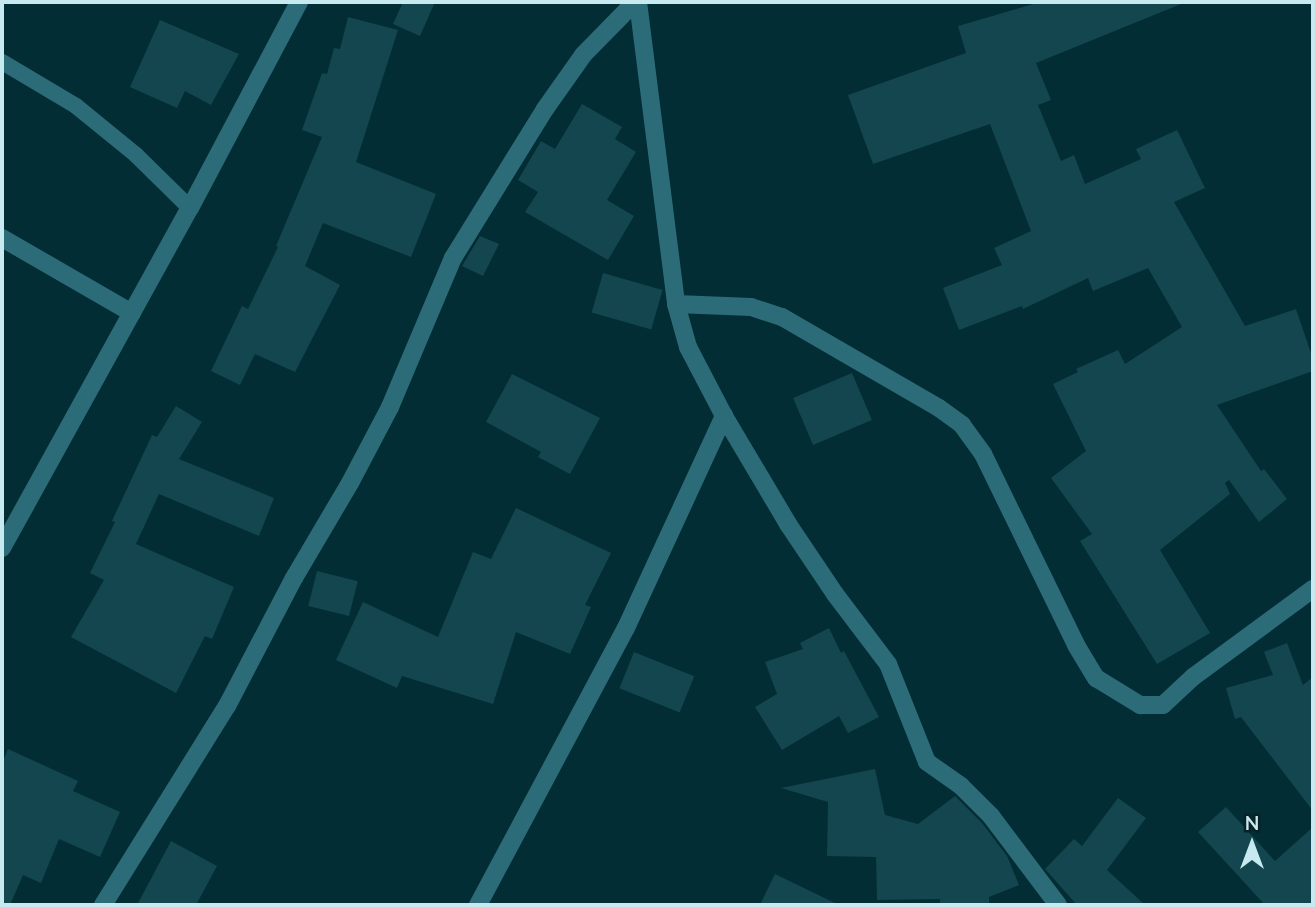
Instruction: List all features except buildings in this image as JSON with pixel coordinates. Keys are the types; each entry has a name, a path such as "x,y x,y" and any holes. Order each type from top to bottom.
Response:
{"street":[{"path":"2,548 190,208 299,2"},
{"path":"637,2 676,304 688,347 724,416 788,524 835,594 888,664 927,762 961,786 991,816 1058,905"},
{"path":"103,905 226,706 350,483 390,407 453,258 545,109 584,54 637,2"},
{"path":"2,238 132,313"},
{"path":"676,304 751,307 782,317 939,408 962,425 983,454 1076,645 1096,678 1140,705 1163,705 1193,677 1313,589"},
{"path":"478,905 626,628 724,416"}],"lane":[{"path":"2,62 76,106 136,155 190,208"}]}
